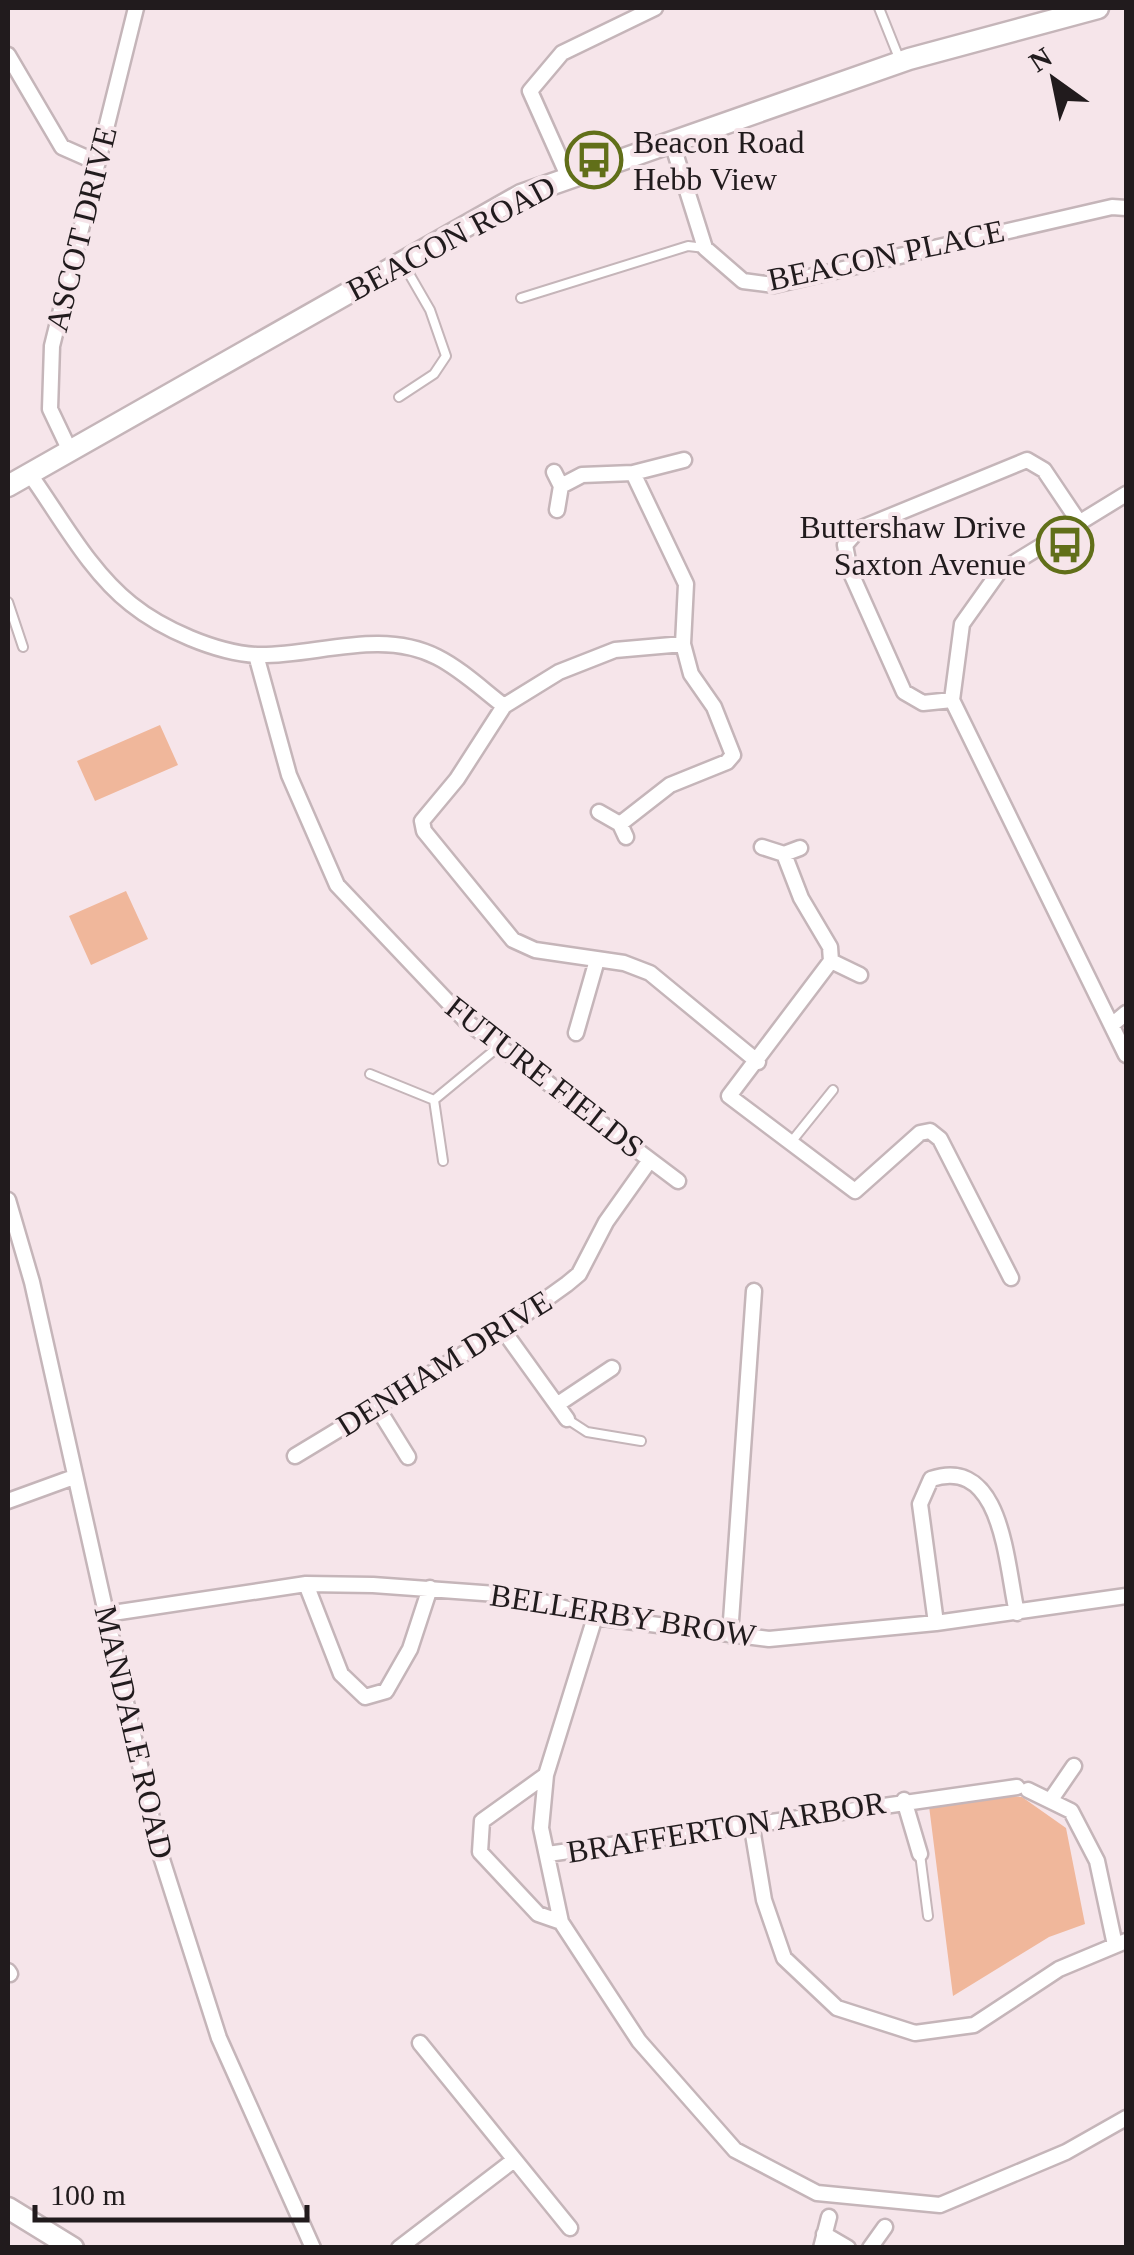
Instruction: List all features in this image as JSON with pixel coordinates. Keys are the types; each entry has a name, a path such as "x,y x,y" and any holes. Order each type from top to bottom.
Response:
{"main road":[{"name":"BEACON ROAD","path":"8,486 520,194 901,62 1098,8"},
{"path":"8,2208 73,2248"}],"street":[{"name":"ASCOT DRIVE","path":"69,449 50,409 52,346 136,8"},
{"path":"568,176 530,91 562,53 654,8"},
{"path":"8,56 62,147 96,162"},
{"path":"672,143 705,248"},
{"name":"BEACON PLACE","path":"705,248 743,282 774,285 1112,207 1126,208"},
{"path":"558,510 557,479 634,473 684,460"},
{"path":"952,700 923,703 904,692 850,570 845,545 859,529 1027,460 1044,470 1079,522"},
{"path":"29,472 102,575 130,604 162,624 210,644 256,655 382,644 436,656 504,706"},
{"path":"599,812 623,830 670,785 727,762 733,755 714,707 691,674 683,644 686,584 634,473"},
{"path":"1126,494 999,572 962,624 952,700 1126,1055"},
{"path":"683,644 615,650 559,672 504,706 458,779 422,821 424,830 513,940 534,950 650,973 758,1062"},
{"name":"FUTURE FIELDS","path":"256,655 289,775 337,885 417,973 497,1048 678,1181"},
{"path":"762,847 784,854 800,848"},
{"path":"784,854 801,898 830,947 831,961 729,1096 855,1191 906,1144 930,1131 940,1139 1012,1278"},
{"path":"576,1033 597,960"},
{"path":"831,961 860,975"},
{"path":"1113,1024 1126,1013"},
{"name":"DENHAM DRIVE","path":"296,1456 504,1330 579,1274 606,1222 650,1160"},
{"name":"MANDALE ROAD","path":"8,1200 32,1282 160,1850 220,2038 313,2248"},
{"path":"730,1636 754,1291"},
{"path":"504,1330 568,1419"},
{"path":"558,1404 612,1368"},
{"path":"377,1407 408,1457"},
{"path":"936,1623 920,1504 931,1479 949,1473 969,1477 990,1498 1017,1613"},
{"path":"8,1501 74,1477"},
{"path":"306,1584 341,1674 365,1698 386,1691 410,1648 430,1588"},
{"name":"BELLERBY BROW","path":"106,1614 306,1584 430,1588 523,1596 595,1616 769,1639 936,1623 1126,1596"},
{"path":"595,1616 546,1775 541,1828 562,1922 639,2041 735,2150 817,2193 940,2205 1066,2152 1126,2118"},
{"path":"751,1822 764,1900 784,1958 838,2008 915,2033 974,2024 1060,1969 1121,1943 1096,1861 1071,1811 1052,1798 1074,1766"},
{"path":"546,1775 482,1821 480,1852 538,1914 562,1922"},
{"name":"BRAFFERTON ARBOR","path":"548,1854 904,1800 1022,1789 1052,1798"},
{"name":"BRAFFERTON ARBOR","path":"904,1800 920,1854"},
{"path":"420,2043 570,2228"},
{"path":"399,2248 514,2160"},
{"path":"829,2217 822,2241 848,2248"},
{"path":"870,2248 885,2227"}],"lane":[{"path":"879,8 901,62"},
{"path":"521,298 688,246 705,248"},
{"path":"400,396 434,374 446,356 430,310 402,261"},
{"path":"8,602 24,647"},
{"path":"434,1100 497,1048"},
{"path":"370,1074 434,1100"},
{"path":"792,1141 833,1090"},
{"path":"434,1100 443,1161"},
{"path":"568,1419 586,1432 641,1441"},
{"path":"920,1854 928,1916"}],"shaded area":[{"path":"160,725 178,765 95,801 77,761"},
{"path":"126,891 148,939 91,965 69,916"},
{"path":"1002,1795 1022,1797 1066,1828 1085,1924 1049,1937 953,1996 929,1806"}],"place":[{"name":"Beacon Road Hebb View","path":"594,160"},
{"name":"Buttershaw Drive Saxton Avenue","path":"1065,545"}]}
